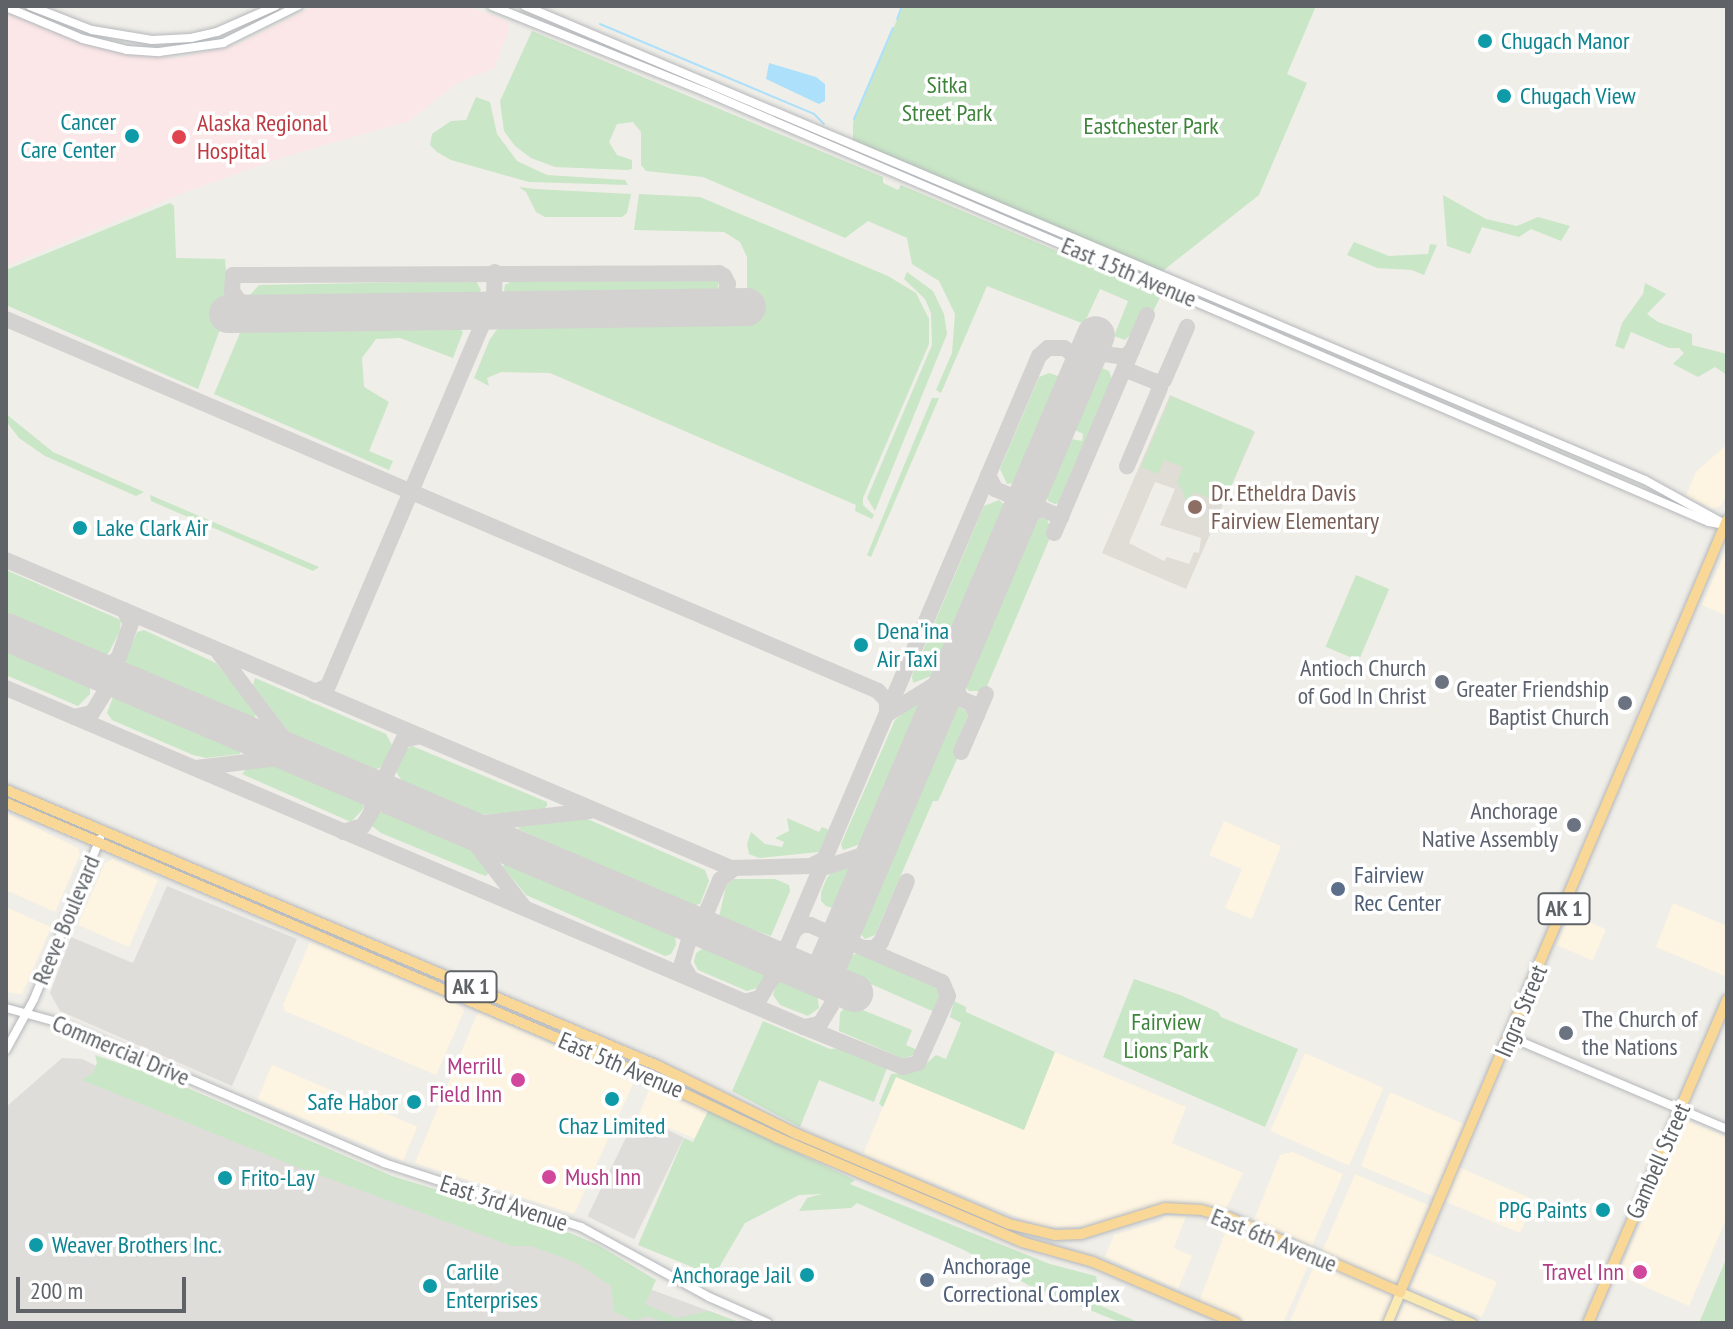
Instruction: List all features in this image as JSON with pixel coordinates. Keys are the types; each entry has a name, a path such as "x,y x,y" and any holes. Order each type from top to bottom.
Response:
{"highway":[{"name":"Ingra Street","path":"1400,1292 1726,523"},
{"name":"East 5th Avenue","path":"6,790 658,1066 797,1134 932,1192"},
{"name":"East 5th Avenue","path":"6,803 653,1079 771,1135 1022,1242 1093,1262 1236,1323"},
{"name":"Gambell Street","path":"1588,1323 1727,1000"},
{"name":"East 6th Avenue","path":"932,1192 1009,1224 1055,1235 1081,1234 1165,1208 1201,1210 1228,1217 1400,1292"}],"main road":[{"path":"30,6 92,30 152,40 191,38 217,32 276,6"},
{"path":"6,7 83,39 127,50 159,52 192,49 237,38 298,6"},
{"name":"East 15th Avenue","path":"492,6 720,98 1709,522 1726,523"},
{"path":"526,22 531,7"},
{"name":"East 15th Avenue","path":"531,7 1645,480 1726,523"},
{"name":"Reeve Boulevard","path":"8,1046 27,1012 103,831"},
{"name":"Commercial Drive","path":"6,1008 27,1012 233,1099"},
{"path":"6,1027 8,1046"},
{"path":"1510,1037 1727,1129"},
{"name":"East 3rd Avenue","path":"233,1099 394,1167 581,1227 709,1297 768,1323"},
{"name":"Ingra Street","path":"1387,1323 1400,1292"},
{"name":"East 6th Avenue","path":"1400,1292 1472,1323"}],"shaded area":[{"name":"Alaska Regional Hospital","path":"314,6 467,6 507,21 509,30 494,68 457,83 409,121 293,154 183,193 6,266 6,10 110,51 176,58 239,44"},
{"name":"Dr. Etheldra Davis Fairview Elementary","path":"1170,395 1255,432 1186,589 1102,553","holes":["1155,482 1175,489 1160,525 1201,538 1199,553 1194,552 1189,564 1167,557 1164,561 1129,543"]},
{"path":"1727,444 1727,493 1721,506 1712,509 1686,496 1696,472"},
{"path":"1727,547 1727,616 1702,605"},
{"path":"6,813 78,848 80,854 55,912 6,890"},
{"path":"1224,821 1281,846 1252,919 1225,908 1242,869 1209,855"},
{"path":"113,859 158,880 129,947 78,925 105,863"},
{"path":"167,886 297,939 232,1086 60,1011 50,993 71,937 133,963"},
{"path":"1673,903 1727,926 1727,977 1656,947"},
{"path":"6,907 51,927 22,994 6,992"},
{"path":"1570,914 1606,929 1593,961 1557,945"},
{"path":"310,942 460,1005 464,1011 436,1075 285,1011 283,1005"},
{"path":"482,1013 634,1082 574,1214 415,1163 477,1014"},
{"path":"1055,1052 1186,1107 1172,1143 1243,1173 1226,1209 1159,1204 1086,1227 1042,1227 863,1154 896,1076 1024,1130"},
{"path":"1305,1053 1384,1088 1349,1166 1270,1131"},
{"path":"62,1058 82,1059 151,1092 468,1222 742,1323 6,1323 6,1107"},
{"path":"272,1065 417,1127 403,1161 258,1099"},
{"path":"650,1087 708,1111 697,1139 638,1116"},
{"path":"1390,1092 1464,1124 1447,1162 1534,1200 1520,1233 1361,1166"},
{"path":"637,1115 684,1138 634,1239 587,1217"},
{"path":"1685,1120 1727,1137 1727,1217 1689,1306 1618,1275"},
{"path":"1292,1152 1343,1174 1312,1246 1254,1220 1280,1155"},
{"path":"1355,1174 1431,1206 1398,1286 1321,1253"},
{"path":"1165,1216 1186,1216 1174,1248 1192,1256 1178,1289 1105,1257 1114,1235 1160,1221"},
{"path":"1229,1222 1311,1259 1283,1323 1249,1323 1199,1302"},
{"path":"1426,1252 1497,1282 1482,1317 1411,1287"},
{"path":"1316,1262 1395,1294 1383,1323 1289,1323"},
{"path":"1409,1302 1458,1323 1395,1323 1403,1305"}],"green space":[{"name":"Eastchester Park","path":"903,6 1316,6 1287,74 1307,83 1259,195 1160,273 853,140 853,122"},
{"path":"532,31 883,177 883,183 898,190 901,185 1161,295 1153,312 1143,309 1132,333 1125,340 1114,336 1128,301 1100,289 1084,324 987,286 941,393 936,390 952,353 955,314 939,281 912,264 907,238 868,221 845,238 703,177 646,171 641,165 641,132 633,122 617,124 609,142 617,155 632,160 632,169 555,167 531,158 515,146 504,131 500,101"},
{"path":"476,97 490,102 497,134 517,161 547,175 625,180 628,185 529,182 451,160 437,152 430,145 432,134 451,121 466,120"},
{"path":"519,187 631,194 627,213 622,217 545,217 536,212 526,192"},
{"path":"639,194 700,197 888,276 916,293 929,319 929,344 863,498 863,505 874,515 872,519 855,511 856,505 550,373 501,372 487,378 489,386 474,378 490,339 499,327 509,324 747,319 747,257 740,242 724,232 634,230"},
{"path":"1443,195 1486,219 1517,226 1538,217 1570,226 1561,241 1531,229 1519,237 1482,227 1470,254 1447,246"},
{"path":"170,203 174,206 176,258 225,259 229,305 198,389 6,305 6,270"},
{"path":"1354,242 1389,256 1428,254 1430,244 1437,245 1424,275 1412,270 1377,268 1347,255"},
{"path":"907,272 933,291 944,314 947,334 875,511 867,498 932,345 931,313 925,299 904,279"},
{"path":"709,275 719,281 717,291 712,294 511,300 504,291 505,285 512,281"},
{"path":"476,281 481,290 473,300 265,303 250,295 259,285"},
{"path":"1645,283 1666,294 1647,314 1658,322 1692,334 1692,345 1727,354 1727,375 1715,367 1698,377 1673,364 1684,353 1679,348 1669,348 1631,332 1624,349 1615,346 1622,323 1643,294"},
{"path":"453,322 463,332 453,358 400,338 376,339 362,358 364,387 389,402 369,451 393,461 389,470 214,394 243,326"},
{"path":"1099,367 1109,371 1112,379 1059,503 1055,504 1048,501 1044,490 1066,438 1082,441 1083,434 1071,428"},
{"path":"1049,373 1058,376 1060,389 1021,482 1007,484 1000,469 1039,377"},
{"path":"1171,396 1254,431 1228,494 1219,491 1212,499 1194,492 1186,506 1184,493 1177,482 1183,467 1164,460 1158,474 1141,467"},
{"path":"932,398 939,398 871,557 867,555"},
{"path":"6,414 53,452 144,492 136,496 45,456 19,438 6,421"},
{"path":"150,495 319,567 313,571 151,501"},
{"path":"999,500 1006,506 1007,515 944,662 931,676 913,683 912,676 984,506"},
{"path":"1038,518 1047,519 1052,533 985,691 969,691 963,685 965,677 1030,525"},
{"path":"6,570 121,620 120,631 108,654 100,657 6,615"},
{"path":"1356,575 1389,589 1359,661 1326,647"},
{"path":"144,630 216,663 257,713 253,719 127,666 125,659 137,632"},
{"path":"6,650 85,682 90,686 90,694 78,706 6,675"},
{"path":"255,678 386,734 392,745 383,766 375,770 291,735 253,685"},
{"path":"113,697 240,750 240,754 206,758 193,755 112,720 107,713"},
{"path":"915,704 924,704 923,713 872,829 861,844 843,850 841,844 895,720"},
{"path":"957,706 969,712 953,753 957,759 938,801 933,801 875,935 865,939 860,933 862,921 951,710"},
{"path":"412,746 547,802 547,806 543,810 478,815 402,781 395,770 402,752"},
{"path":"282,766 361,800 364,808 351,822 242,774 247,768"},
{"path":"387,811 468,846 489,872 486,876 480,874 381,833 372,826 377,814"},
{"path":"585,818 705,870 709,881 700,904 692,906 518,829 520,826"},
{"path":"787,818 819,832 822,827 829,830 819,852 759,858 749,854 747,844 751,832 765,844 782,847 784,842 775,838 789,831"},
{"path":"505,862 675,934 676,945 671,954 665,956 526,895 503,867"},
{"path":"853,865 840,903 833,908 826,906 821,901 821,892 827,878 833,871"},
{"path":"734,879 775,879 789,885 790,891 771,936 719,917 726,886"},
{"path":"707,946 762,969 764,977 760,987 747,991 698,970 694,962 696,953"},
{"path":"857,953 933,984 940,995 936,1009 932,1011 846,973 846,959"},
{"path":"784,979 817,993 819,1008 808,1016 780,1005 773,995 776,985"},
{"name":"Fairview Lions Park","path":"1134,979 1180,995 1218,1012 1221,1017 1298,1049 1265,1127 1103,1057"},
{"path":"954,1001 966,1007 966,1012 1055,1052 1024,1130 896,1077 883,1107 879,1104 891,1074 918,1071 936,1055 946,1059 961,1023 950,1017"},
{"path":"848,1004 912,1030 906,1045 915,1049 915,1054 904,1059 839,1031 840,1013"},
{"path":"763,1021 830,1049 841,1048 887,1068 874,1102 819,1080 800,1127 732,1091"},
{"path":"95,1055 171,1081 392,1176 549,1224 598,1245 656,1280 645,1304 677,1318 709,1311 741,1323 666,1323 648,1316 634,1321 614,1312 611,1286 577,1263 531,1246 512,1246 292,1165 82,1080 93,1073 97,1063"},
{"path":"708,1111 855,1180 850,1184 1050,1264 1096,1276 1101,1306 1140,1323 1122,1323 1030,1286 964,1250 857,1203 851,1208 799,1211 807,1198 822,1194 799,1195 745,1223 714,1276 638,1245 684,1138 693,1142"},
{"path":"1727,1257 1727,1323 1699,1323"}],"water":[{"path":"769,63 816,77 825,84 825,101 819,104 766,79"}],"waterway":[{"path":"897,19 902,6"},
{"path":"600,24 814,114 824,124"},
{"path":"854,119 893,28"}],"taxiway":[{"path":"315,692 328,686 488,310 494,295 495,272"},
{"path":"275,314 239,301 232,291 233,275 719,273 724,276 728,284 723,299 693,308"},
{"path":"1054,533 1147,315"},
{"path":"6,319 878,691 887,701 887,712"},
{"path":"1156,382 1164,380 1187,327"},
{"path":"771,980 783,969 794,967 788,959 788,945 1039,356 1048,348 1064,348 1077,357 1080,372"},
{"path":"1084,362 1097,353 1124,357 1132,351"},
{"path":"1124,369 1156,382 1160,388 1127,466"},
{"path":"988,475 995,489 1061,517"},
{"path":"1035,479 1033,496 1042,510"},
{"path":"1017,522 1028,511 1042,510"},
{"path":"6,560 731,868 811,866 825,859"},
{"path":"124,610 131,623 116,665 119,676 130,685"},
{"path":"219,653 290,747 305,759"},
{"path":"92,668 106,668 117,659"},
{"path":"956,665 952,685 961,698"},
{"path":"74,717 92,713 109,686 130,685"},
{"path":"886,715 931,687 971,703 977,716"},
{"path":"6,688 804,1027 903,1067 918,1063 948,996 942,982 810,925 801,925 794,931"},
{"path":"961,752 986,694"},
{"path":"934,715 945,701 961,698"},
{"path":"397,798 388,789 386,775 403,740 421,736"},
{"path":"196,768 287,757 304,759"},
{"path":"359,782 371,794 372,808"},
{"path":"343,832 363,826 378,801 397,798"},
{"path":"452,822 474,824 590,811"},
{"path":"454,823 468,834 523,906"},
{"path":"820,869 872,852 880,843"},
{"path":"714,933 707,922 707,911 720,880 733,869"},
{"path":"865,948 874,948 881,942 907,881"},
{"path":"682,919 690,937 682,964 691,979"},
{"path":"744,1002 760,998 771,980 772,965 762,954"},
{"path":"804,1027 820,1024 832,1004 832,990 821,979"}],"runway":[{"path":"228,314 747,307"},
{"path":"830,960 1096,335"},
{"path":"6,632 854,993"}],"place":[{"name":"Chugach Manor","path":"1485,41"},
{"name":"Chugach View","path":"1504,96"},
{"name":"Cancer Care Center","path":"132,136"},
{"name":"Alaska Regional Hospital","path":"179,137"},
{"name":"Dr. Etheldra Davis Fairview Elementary","path":"1195,507"},
{"name":"Lake Clark Air","path":"80,528"},
{"name":"Dena'ina Air Taxi","path":"861,645"},
{"name":"Antioch Church of God In Christ","path":"1442,682"},
{"name":"Greater Friendship Baptist Church","path":"1625,703"},
{"name":"Anchorage Native Assembly","path":"1574,825"},
{"name":"Fairview Rec Center","path":"1338,889"},
{"name":"The Church of the Nations","path":"1566,1033"},
{"name":"Merrill Field Inn","path":"518,1080"},
{"name":"Chaz Limited","path":"612,1099"},
{"name":"Safe Habor","path":"414,1102"},
{"name":"Mush Inn","path":"549,1177"},
{"name":"Frito-Lay","path":"225,1178"},
{"name":"PPG Paints","path":"1603,1210"},
{"name":"Weaver Brothers Inc.","path":"36,1245"},
{"name":"Travel Inn","path":"1640,1272"},
{"name":"Anchorage Jail","path":"807,1275"},
{"name":"Anchorage Correctional Complex","path":"927,1280"},
{"name":"Carlile Enterprises","path":"430,1286"}],"park label":[{"name":"Sitka Street Park","path":"947,99"}]}
